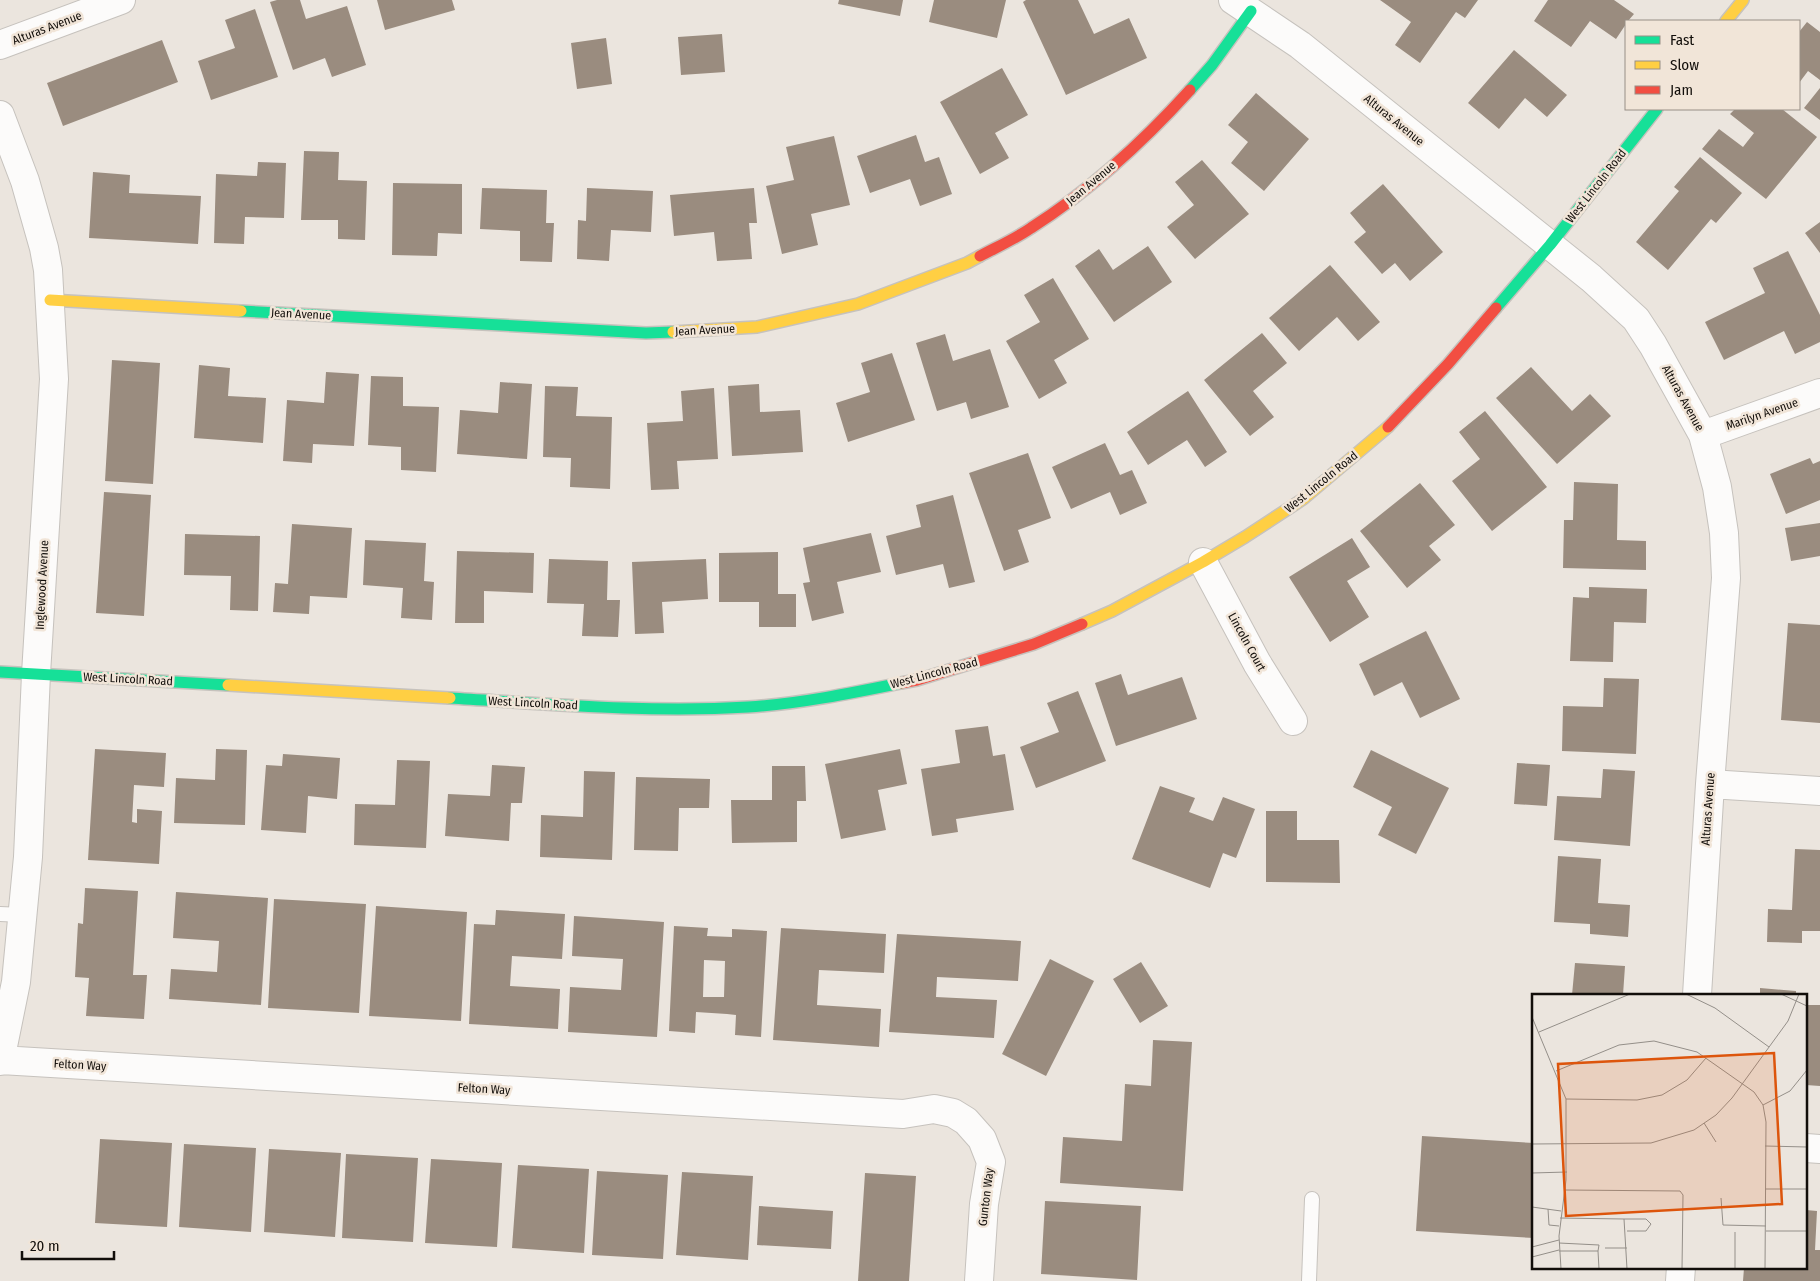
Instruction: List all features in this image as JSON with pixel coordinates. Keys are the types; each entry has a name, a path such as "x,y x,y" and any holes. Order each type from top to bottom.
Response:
{"street":[{"name":"Alturas Avenue","path":"0,46 122,0"},
{"path":"1727,20 1743,0"},
{"name":"Alturas Avenue","path":"1242,6 1300,46 1591,278 1636,320 1654,345 1703,435 1718,487 1724,533 1726,578 1710,784 1697,994"},
{"name":"Jean Avenue","path":"50,300 646,333 757,326 858,304 967,263 1030,229 1079,194 1158,125 1212,65 1242,6"},
{"name":"West Lincoln Road","path":"0,672 643,709 749,707 848,694 917,680 1034,644 1112,611 1245,537 1303,499 1395,421 1448,364 1550,245 1656,110"},
{"name":"Inglewood Avenue","path":"0,115 25,181 44,248 48,270 54,380 36,674 28,857 11,915 16,982 0,1060"},
{"name":"Marilyn Avenue","path":"1703,435 1820,394"},
{"name":"Lincoln Court","path":"1203,562 1257,663 1292,721"},
{"path":"1710,784 1820,791"},
{"name":"Felton Way","path":"0,1060 903,1114 934,1108 952,1113 966,1120"},
{"name":"Gunton Way","path":"966,1120 982,1139 991,1162 984,1204 979,1281"},
{"path":"1680,1281 1681,1268"}],"lane":[{"path":"1309,1281 1312,1199"}],"building":[{"path":"277,0 300,0 306,19 347,6 366,65 332,77 325,58 293,70 270,2"},
{"path":"377,0 452,0 455,10 385,30"},
{"path":"839,0 903,0 900,16 838,4"},
{"path":"934,0 1006,0 997,38 929,22"},
{"path":"1026,0 1078,0 1094,34 1129,18 1147,58 1066,95 1023,2"},
{"path":"1380,0 1478,0 1465,18 1456,12 1420,63 1395,45 1411,22"},
{"path":"1548,0 1614,0 1634,14 1629,20 1625,20 1625,26 1616,39 1590,21 1571,47 1534,21"},
{"path":"255,9 278,77 211,100 198,61 235,48 225,20"},
{"path":"1807,22 1820,32 1820,80 1808,71 1800,82 1800,31"},
{"path":"722,34 725,72 681,75 678,37"},
{"path":"606,38 612,84 577,89 571,43"},
{"path":"162,40 178,82 63,126 47,83"},
{"path":"1514,50 1567,95 1547,117 1525,98 1499,129 1468,103"},
{"path":"1002,68 1028,115 995,133 1009,158 980,174 940,102"},
{"path":"1820,88 1820,120 1804,108"},
{"path":"1256,93 1309,139 1264,191 1231,163 1248,142 1228,125"},
{"path":"1734,110 1783,110 1817,137 1766,199 1702,149 1719,129 1743,147 1754,133 1730,114"},
{"path":"916,135 925,162 939,157 952,194 920,206 910,179 870,193 857,156"},
{"path":"834,136 850,205 811,214 818,245 782,254 766,186 794,180 786,147"},
{"path":"304,151 339,152 338,180 367,181 365,240 338,239 338,220 301,220"},
{"path":"1700,157 1742,193 1716,223 1711,219 1668,270 1636,242 1679,191 1674,187"},
{"path":"1202,160 1249,214 1195,259 1167,227 1194,205 1175,182"},
{"path":"258,162 286,163 284,218 245,217 244,244 214,243 216,174 257,176"},
{"path":"93,172 130,175 129,193 201,196 198,244 89,238"},
{"path":"393,183 462,184 462,234 438,233 437,256 392,255"},
{"path":"1383,184 1443,252 1410,281 1395,263 1382,274 1354,242 1366,232 1350,213"},
{"path":"482,188 547,190 546,223 554,223 552,262 520,261 520,231 480,229"},
{"path":"587,188 653,191 651,232 611,230 609,261 577,259 578,220 586,221"},
{"path":"754,188 757,223 749,223 752,259 717,261 714,232 674,236 670,195"},
{"path":"1820,222 1820,253 1805,233"},
{"path":"1148,246 1172,282 1114,322 1075,266 1099,249 1113,270"},
{"path":"1788,251 1820,315 1820,342 1795,354 1784,331 1724,360 1705,322 1765,293 1753,268"},
{"path":"1330,265 1380,322 1358,341 1337,317 1299,351 1269,318"},
{"path":"1053,278 1089,339 1054,360 1067,383 1039,399 1006,341 1040,322 1024,295"},
{"path":"1262,333 1287,363 1253,391 1274,417 1250,436 1204,380"},
{"path":"945,334 953,361 990,349 1009,407 971,419 966,402 937,411 916,343"},
{"path":"892,353 915,420 848,442 836,403 870,392 861,363"},
{"path":"112,360 160,363 153,484 105,481"},
{"path":"199,365 230,368 228,396 266,398 263,443 194,438"},
{"path":"1531,367 1572,411 1590,394 1611,416 1557,464 1496,398"},
{"path":"326,372 359,374 354,446 313,444 312,463 283,461 287,400 324,403"},
{"path":"371,376 403,377 403,406 439,407 436,472 401,470 401,447 368,445"},
{"path":"500,382 532,384 527,459 457,454 460,410 498,413"},
{"path":"759,384 760,412 800,410 803,452 732,456 728,386"},
{"path":"545,386 578,387 576,416 612,417 610,489 570,487 571,458 543,457"},
{"path":"714,388 718,459 677,461 679,489 651,490 647,423 683,421 681,391"},
{"path":"1188,391 1227,452 1205,467 1187,440 1148,465 1127,432"},
{"path":"1485,411 1547,487 1492,531 1452,481 1480,459 1459,432"},
{"path":"1105,443 1120,475 1132,470 1147,503 1120,515 1110,492 1071,509 1052,467"},
{"path":"1028,453 1051,518 1018,530 1029,562 1004,571 969,473"},
{"path":"1810,458 1813,464 1820,461 1820,500 1786,514 1770,474"},
{"path":"1574,482 1618,484 1617,540 1646,541 1646,570 1563,568 1564,520 1573,520"},
{"path":"1420,483 1455,525 1429,546 1441,560 1407,588 1360,531"},
{"path":"104,492 151,495 144,616 96,613"},
{"path":"953,495 975,582 949,588 943,564 896,575 886,536 921,527 916,505"},
{"path":"1820,523 1820,556 1791,561 1785,528"},
{"path":"292,524 352,528 347,598 310,596 309,614 273,612 275,583 288,584"},
{"path":"871,533 881,572 837,582 844,613 812,621 803,583 810,582 803,548"},
{"path":"185,534 260,536 258,611 230,610 231,576 184,575"},
{"path":"1352,538 1370,567 1347,581 1369,617 1330,642 1289,577"},
{"path":"365,540 426,543 424,581 434,582 432,620 401,618 403,588 363,585"},
{"path":"457,551 534,553 533,593 484,591 484,623 455,623"},
{"path":"778,552 778,594 796,594 796,627 759,627 759,602 719,602 719,553"},
{"path":"549,559 608,561 607,600 620,600 618,637 582,636 584,604 547,603"},
{"path":"706,559 708,599 662,602 664,633 635,634 632,562"},
{"path":"1589,587 1647,589 1646,623 1614,622 1613,662 1570,661 1573,597 1589,598"},
{"path":"1788,623 1820,625 1820,723 1781,720"},
{"path":"1426,631 1460,699 1420,718 1402,682 1374,696 1359,664"},
{"path":"1121,674 1128,695 1182,677 1197,719 1116,746 1095,683"},
{"path":"1604,678 1639,679 1636,754 1562,751 1563,706 1603,707"},
{"path":"1078,691 1106,761 1036,788 1020,747 1059,732 1047,703"},
{"path":"988,726 993,756 1005,754 1014,810 956,819 958,832 932,836 921,769 960,763 955,730"},
{"path":"95,749 166,753 164,787 134,785 132,822 137,823 137,809 162,811 159,864 88,860"},
{"path":"216,749 247,750 245,825 174,823 176,778 215,780"},
{"path":"900,749 907,784 878,790 886,830 841,839 825,764"},
{"path":"1371,750 1449,788 1416,854 1378,835 1392,807 1353,787"},
{"path":"283,754 340,758 337,799 308,796 306,833 261,830 266,765 282,766"},
{"path":"397,760 430,761 426,848 354,845 355,804 395,805"},
{"path":"1517,763 1550,765 1547,806 1514,804"},
{"path":"492,765 525,767 522,803 511,803 509,841 445,836 448,794 490,796"},
{"path":"772,766 805,766 806,801 797,801 797,842 732,843 731,800 772,800"},
{"path":"1603,769 1635,771 1630,846 1554,840 1557,796 1601,798"},
{"path":"584,771 615,772 612,860 540,857 541,815 583,817"},
{"path":"636,777 710,779 709,808 679,808 678,851 634,850"},
{"path":"1160,786 1195,798 1189,812 1213,821 1223,797 1255,809 1236,858 1223,853 1210,888 1132,859"},
{"path":"1266,811 1297,811 1297,840 1339,840 1340,883 1266,882"},
{"path":"1795,849 1820,850 1820,931 1802,931 1802,943 1767,942 1768,909 1792,910"},
{"path":"1558,856 1601,859 1598,903 1630,905 1628,937 1590,934 1590,924 1554,922"},
{"path":"85,888 138,891 133,975 147,975 144,1019 86,1016 89,978 75,977 78,923 83,924"},
{"path":"176,892 268,898 261,1005 169,999 171,969 217,972 219,941 173,938"},
{"path":"274,899 366,904 359,1013 268,1008"},
{"path":"376,906 467,912 461,1021 369,1016"},
{"path":"496,910 565,914 562,959 512,956 510,986 560,989 558,1029 469,1024 474,924 495,925"},
{"path":"574,916 664,922 657,1037 568,1032 570,987 621,990 623,959 572,956"},
{"path":"674,926 708,928 707,936 732,937 732,929 767,931 761,1037 735,1035 736,1015 727,1014 696,1012 695,1033 669,1031","holes":["704,960 725,961 724,997 703,997"]},
{"path":"781,928 886,934 884,973 819,970 817,1005 881,1009 879,1047 773,1040"},
{"path":"897,934 1021,941 1018,981 937,977 936,997 997,1000 994,1038 889,1032"},
{"path":"1050,959 1094,981 1046,1076 1002,1054"},
{"path":"1141,962 1168,1006 1140,1023 1113,979"},
{"path":"1575,963 1625,966 1623,994 1572,994"},
{"path":"1760,988 1796,991 1796,994 1760,994"},
{"path":"1808,1005 1820,1005 1820,1086 1808,1085"},
{"path":"1153,1040 1192,1042 1183,1191 1060,1183 1063,1137 1122,1141 1125,1084 1151,1086"},
{"path":"1422,1136 1532,1143 1532,1238 1416,1231"},
{"path":"100,1139 172,1143 167,1227 95,1223"},
{"path":"184,1144 256,1148 251,1232 179,1227"},
{"path":"269,1149 341,1153 335,1237 264,1232"},
{"path":"346,1154 418,1158 413,1242 342,1238"},
{"path":"431,1159 502,1163 497,1247 425,1243"},
{"path":"518,1165 589,1169 584,1253 512,1248"},
{"path":"597,1171 668,1175 663,1259 592,1255"},
{"path":"682,1172 753,1176 748,1260 676,1255"},
{"path":"865,1173 916,1176 909,1281 858,1281"},
{"path":"1045,1201 1141,1206 1137,1280 1041,1274"},
{"path":"759,1206 833,1211 831,1249 757,1245"},
{"path":"1808,1210 1817,1211 1815,1250 1820,1250 1820,1281 1743,1281 1744,1268 1770,1270 1770,1268 1808,1268"}],"traffic: fast":[{"path":"1190,90 1212,65 1251,11"},
{"path":"1496,308 1550,245 1656,110"},
{"path":"241,311 646,333 673,332"},
{"path":"0,672 228,685"},
{"path":"450,698 599,707 711,709 805,701 901,683"}],"traffic: slow":[{"path":"1727,20 1743,0"},
{"path":"673,332 757,327 858,304 967,263 980,256"},
{"path":"50,300 241,311"},
{"path":"1082,624 1112,611 1245,537 1303,499 1388,427"},
{"path":"228,685 450,698"}],"traffic: jam":[{"path":"980,256 1025,232 1074,198 1115,165 1190,90"},
{"path":"1388,427 1448,364 1496,308"},
{"path":"901,683 917,680 1034,644 1082,624"}]}
